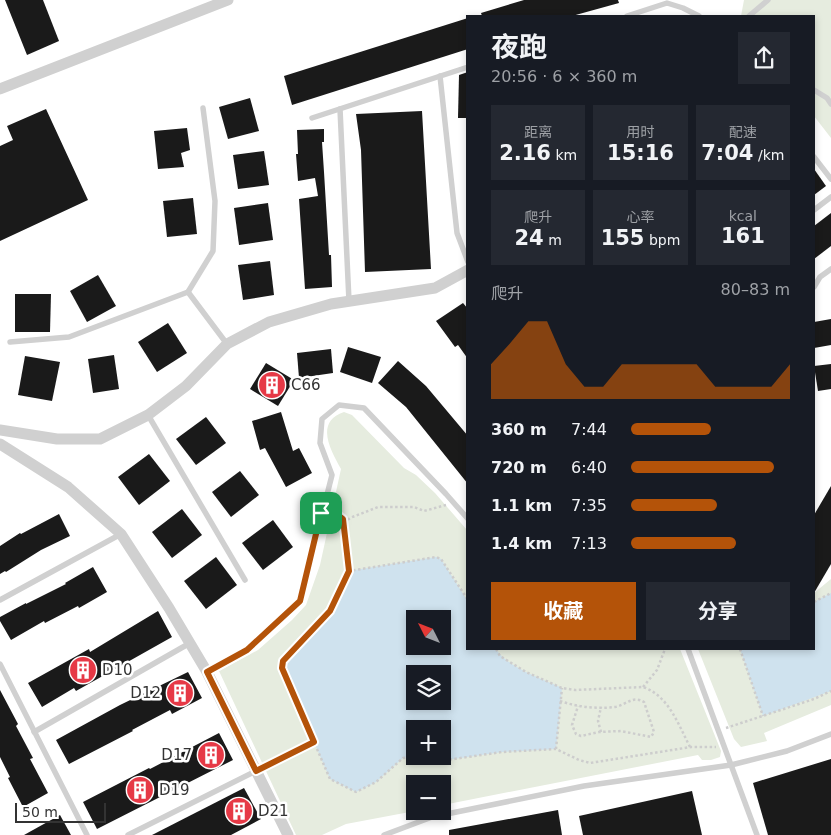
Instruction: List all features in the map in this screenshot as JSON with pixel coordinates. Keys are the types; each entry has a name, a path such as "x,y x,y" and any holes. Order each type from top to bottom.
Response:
{"street":[{"path":"0,89 228,0"},
{"path":"0,430 56,439 100,440 148,415 186,386 227,344 269,322 330,304 435,288 466,271"},
{"path":"0,444 68,487 121,534 169,608 207,672 288,835"}],"lane":[{"path":"750,15 768,0"},
{"path":"630,15 667,3 697,15"},
{"path":"312,118 466,68"},
{"path":"440,76 456,233 466,257"},
{"path":"815,91 831,104"},
{"path":"10,342 69,337 188,292 213,251 215,202 203,108"},
{"path":"340,109 349,301"},
{"path":"815,158 831,180"},
{"path":"815,209 831,196"},
{"path":"815,285 820,277 831,269"},
{"path":"188,292 227,344"},
{"path":"207,672 247,650 300,601 332,475 320,443 322,418 339,405 364,408 466,517"},
{"path":"148,415 245,580"},
{"path":"0,600 121,534"},
{"path":"34,732 190,643"},
{"path":"688,650 757,835"},
{"path":"0,664 87,835"},
{"path":"384,835 432,817 584,786 731,765 787,751 831,734"},
{"path":"128,835 256,771"}],"path":[{"path":"344,523 350,518 378,507 414,507 424,511 444,506 452,501"},
{"path":"321,513 334,512 343,519 349,571 330,611 283,661 282,668 330,779 356,792 376,782 403,758 406,758"},
{"path":"349,571 436,557 441,559 466,597"},
{"path":"815,601 831,593"},
{"path":"497,650 500,656 526,672 562,688 575,690 643,686 653,690 668,704 691,747"},
{"path":"643,686 657,670 666,650"},
{"path":"740,650 763,716"},
{"path":"556,749 562,688"},
{"path":"718,730 831,691"},
{"path":"560,701 578,706 615,707 635,698 639,699 644,702 654,732 651,737 622,732 601,732 581,736 573,730 572,722 578,706"},
{"path":"601,707 598,721 601,732"},
{"path":"256,771 314,742"},
{"path":"451,759 502,752 556,749 590,763 691,747 724,746"}],"shaded area":[{"path":"744,0 831,0 831,138 815,117 815,15 741,15"},
{"path":"344,412 352,415 404,468 416,475 435,493 466,529 466,650 680,650 721,751 720,757 702,760 698,755 451,803 451,775 406,775 406,813 346,824 322,835 296,835 219,671 258,650 306,605 320,565 341,469 330,446 327,430 329,423 335,417"},
{"path":"831,579 831,705 764,733 767,741 741,747 734,739 698,650 815,650 815,592"}],"water":[{"path":"436,557 441,559 466,598 466,650 497,650 516,667 562,688 556,749 502,752 451,759 451,720 406,720 406,758 403,758 376,782 356,792 330,779 282,668 283,661 330,611 349,571"},
{"path":"831,593 831,691 763,716 740,650 815,650 815,601"}],"building":[{"path":"5,0 43,0 59,41 27,55"},
{"path":"524,0 618,0 619,3 576,15 482,15 481,13"},
{"path":"466,19 466,50 292,105 284,76"},
{"path":"466,73 466,118 458,118 459,75"},
{"path":"250,98 259,131 228,139 219,107"},
{"path":"46,109 88,200 0,241 0,146 13,140 7,126"},
{"path":"422,111 431,269 365,272 361,150 356,114"},
{"path":"187,128 190,150 181,153 184,167 158,169 154,131"},
{"path":"324,129 324,142 322,142 332,287 305,289 299,199 318,196 315,178 298,181 297,130"},
{"path":"264,151 269,185 238,189 233,155"},
{"path":"815,170 826,186 815,194"},
{"path":"193,198 197,234 167,237 163,201"},
{"path":"268,203 273,240 239,245 234,208"},
{"path":"831,213 831,246 815,258 815,225"},
{"path":"270,261 274,295 243,300 238,265"},
{"path":"98,275 116,306 87,322 70,291"},
{"path":"15,294 51,294 50,332 15,332"},
{"path":"463,303 466,307 466,356 458,345 455,347 436,321"},
{"path":"831,319 831,345 815,348 815,322"},
{"path":"168,323 187,353 157,372 138,342"},
{"path":"348,347 381,357 372,383 340,372"},
{"path":"331,349 333,373 299,378 297,353"},
{"path":"114,355 119,389 93,393 88,359"},
{"path":"25,356 60,362 52,401 18,395"},
{"path":"398,361 426,386 466,434 466,482 406,407 378,383"},
{"name":"C66","path":"266,363 294,380 278,406 250,389"},
{"path":"831,364 831,389 818,391 815,366"},
{"path":"281,412 293,451 299,448 312,473 286,487 265,448 260,450 252,421"},
{"path":"206,417 226,443 196,465 176,439"},
{"path":"149,454 170,481 139,505 118,477"},
{"path":"240,471 259,495 231,517 212,492"},
{"path":"831,486 831,564 815,591 815,513"},
{"path":"182,509 202,535 172,558 152,532"},
{"path":"59,514 70,536 41,550 0,574 0,546 20,533"},
{"path":"273,520 293,547 263,570 242,543"},
{"path":"216,557 237,585 206,609 184,581"},
{"path":"93,567 107,592 79,608 78,606 45,623 44,621 11,640 0,621 0,617 66,584"},
{"path":"158,611 172,637 76,691 74,688 42,707 28,683 89,649 90,652"},
{"path":"188,672 202,698 172,714 170,710 69,764 56,740 120,705"},
{"path":"0,690 33,758 30,759 48,793 23,807 8,778 10,777 0,757"},
{"path":"219,733 233,760 97,829 83,802"},
{"path":"831,759 831,835 768,835 753,783"},
{"path":"244,788 261,819 231,835 152,835"},
{"path":"692,791 702,835 583,835 579,816"},
{"path":"558,810 562,835 449,835 449,830"},
{"path":"60,815 71,835 24,835"}],"place":[{"name":"C66","path":"272,385"},
{"name":"D10","path":"83,670"},
{"name":"D12","path":"180,693"},
{"name":"D17","path":"211,755"},
{"name":"D19","path":"140,790"},
{"name":"D21","path":"239,811"}],"route":[{"path":"334,512 343,519 349,571 330,611 283,661 282,668 314,742 256,771 207,672 247,650 300,601 321,513 334,512"}]}
